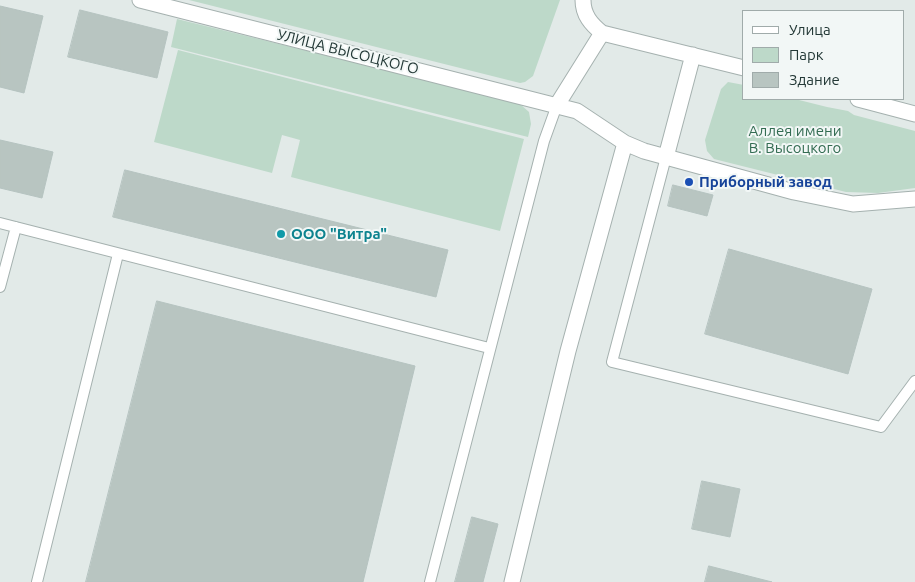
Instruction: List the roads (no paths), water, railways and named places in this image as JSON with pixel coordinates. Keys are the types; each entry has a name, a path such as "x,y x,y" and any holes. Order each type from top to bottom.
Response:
{"street":[{"name":"УЛИЦА ВЫСОЦКОГО","path":"140,0 162,3 577,111 625,143 666,157"},
{"path":"583,0 583,6 589,23 602,33 742,67"},
{"path":"556,105 602,33"},
{"path":"693,55 666,157 794,192 853,204 915,199"},
{"path":"862,100 915,114"},
{"path":"512,582 568,351 625,143"}],"lane":[{"path":"430,582 489,348 544,141 556,105"},
{"path":"666,157 612,362 881,427 915,381"},
{"path":"0,223 489,348"},
{"path":"0,287 16,227"},
{"path":"37,582 118,254"}],"place":[{"name":"Приборный завод","path":"689,182"},
{"name":"ООО \"Витра\"","path":"281,234"}],"park label":[{"name":"Аллея имени В. Высоцкого","path":"795,140"}]}
